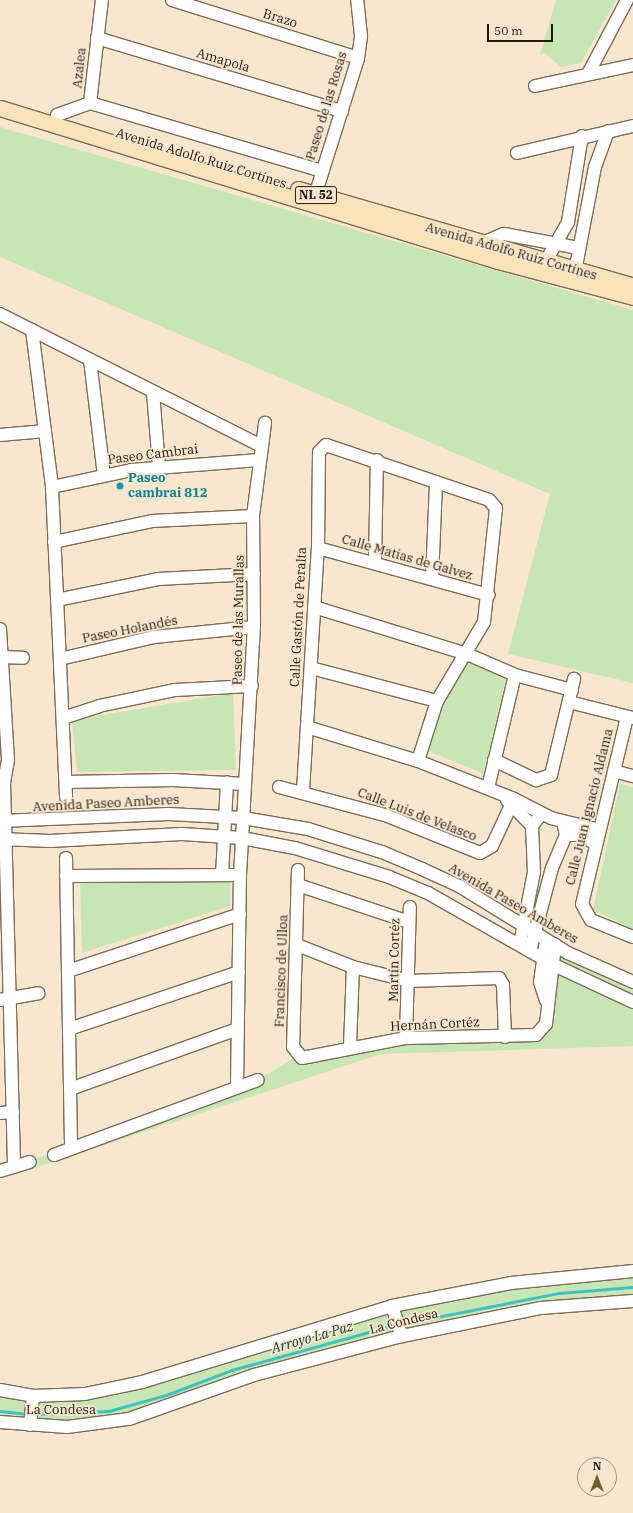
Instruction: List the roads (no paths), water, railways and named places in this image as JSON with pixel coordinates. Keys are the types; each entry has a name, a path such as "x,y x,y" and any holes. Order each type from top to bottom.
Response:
{"main road":[{"name":"Avenida Adolfo Ruiz Cortínes","path":"0,98 57,115 314,200 480,244 546,270 575,272 633,286"},
{"path":"0,108 314,200 498,261 546,270 633,297"}],"street":[{"name":"Azalea","path":"57,115 90,103 102,0"},
{"name":"Brazo","path":"172,0 358,58"},
{"name":"Paseo de las Rosas","path":"314,200 358,58 361,36 357,0"},
{"path":"588,74 628,6"},
{"name":"Amapola","path":"97,38 342,110"},
{"path":"535,86 633,65"},
{"path":"90,103 322,171"},
{"path":"517,153 582,136 633,126"},
{"path":"575,272 595,167 608,131"},
{"path":"546,270 559,244 571,211 582,136"},
{"path":"480,244 504,234 579,248"},
{"path":"0,314 261,446"},
{"path":"32,330 52,487 66,798"},
{"path":"90,360 104,475"},
{"path":"153,392 159,467"},
{"name":"Paseo de las Murallas","path":"237,1087 240,875 252,686 254,627 254,516 258,460 265,423"},
{"path":"0,435 45,431"},
{"name":"Calle Gastón de Peralta","path":"303,790 318,548 319,452 322,446 329,444 377,460"},
{"name":"Paseo Cambrai","path":"52,487 104,475 159,467 258,460"},
{"path":"375,562 377,460 492,501 496,508 489,595 484,622 467,654 436,701 418,761"},
{"path":"432,579 436,482"},
{"path":"54,542 152,521 254,516"},
{"name":"Calle Matias de Galvez","path":"318,548 375,562 489,595"},
{"path":"57,600 158,579 254,574"},
{"path":"314,607 467,654 515,675 573,684 553,770 546,779 536,780 494,760"},
{"name":"Paseo Holandés","path":"60,660 154,637 254,627"},
{"path":"0,629 8,760 2,783 5,880 6,1056 13,1112 14,1167"},
{"path":"1,657 23,658"},
{"path":"311,668 436,701"},
{"path":"488,788 515,675"},
{"path":"63,718 100,706 175,690 252,686"},
{"path":"569,702 630,717"},
{"name":"Calle Juan Ignacio Aldama","path":"630,717 614,771 582,904 591,920 633,937"},
{"path":"307,727 418,761 488,788 509,800 541,814 563,822 582,823 599,830"},
{"path":"614,771 633,776"},
{"path":"66,782 227,782 245,784"},
{"path":"222,875 227,782"},
{"name":"Calle Luis de Velasco","path":"279,787 303,790 385,815 480,853 492,846 509,800"},
{"path":"509,800 532,826 534,872 520,944"},
{"name":"Avenida Paseo Amberes","path":"3,822 147,814 243,818 308,829 382,852 459,886 523,926 594,966 633,982"},
{"path":"532,826 541,814"},
{"path":"530,951 552,868 566,835 563,822"},
{"path":"4,840 50,841 148,834 224,836 296,848 389,877 458,908 520,944 554,966 633,1002"},
{"path":"566,835 581,835 596,844"},
{"path":"66,858 71,1147"},
{"name":"Francisco de Ulloa","path":"297,1056 293,1047 298,870"},
{"path":"66,876 240,875"},
{"path":"298,885 409,922"},
{"name":"Martín Cortéz","path":"406,1038 409,981 410,907"},
{"path":"68,971 240,914"},
{"path":"546,1000 540,986 543,959 551,942"},
{"path":"546,1000 553,986 554,966 551,942"},
{"path":"297,945 353,967 409,981 497,978 503,985 505,1037"},
{"path":"350,1047 353,967"},
{"path":"69,1029 239,972"},
{"path":"6,1000 38,993"},
{"name":"Hernán Cortéz","path":"297,1056 307,1058 350,1047 406,1038 505,1037 536,1035 546,1024 546,1000"},
{"path":"70,1089 238,1029"},
{"path":"54,1155 71,1147 258,1080"},
{"path":"0,1113 13,1112"},
{"path":"0,1171 30,1162"},
{"name":"La Condesa","path":"0,1390 33,1398 85,1394 142,1382 393,1309 511,1283 633,1271"},
{"name":"La Condesa","path":"0,1422 73,1426 129,1419 254,1375 400,1333 541,1308 633,1301"},
{"path":"393,1309 400,1333"},
{"path":"30,1423 33,1398"}],"waterway":[{"name":"Arroyo La Paz","path":"401,1324 559,1293 633,1287"},
{"name":"Arroyo La Paz","path":"34,1414 109,1411 166,1395 232,1370 394,1325"},
{"name":"Arroyo La Paz","path":"0,1411 27,1414"}],"place":[{"name":"Paseo cambrai 812","path":"120,486"}]}
